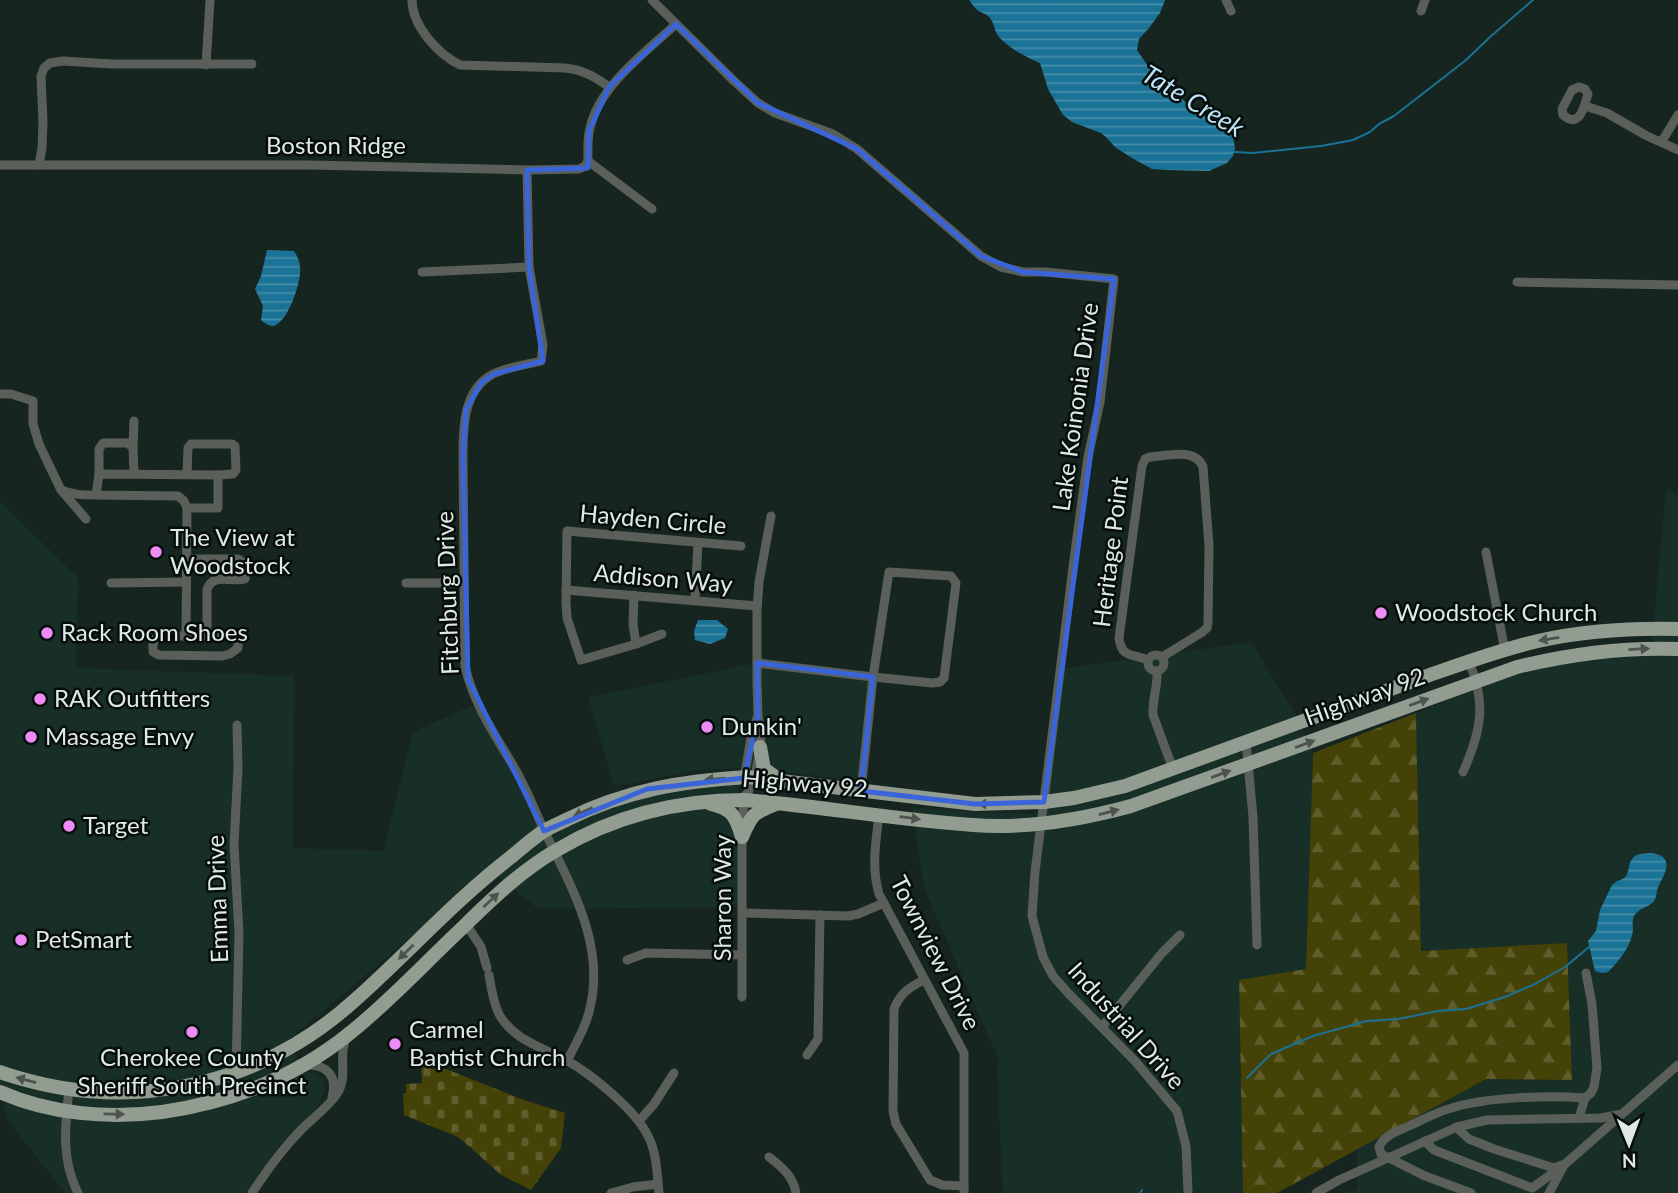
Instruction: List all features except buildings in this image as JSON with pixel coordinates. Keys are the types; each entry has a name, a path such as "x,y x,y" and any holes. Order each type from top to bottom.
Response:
{"main road":[{"name":"Highway 92","path":"0,1072 34,1083 110,1093 194,1085 267,1059 294,1045 339,1014 481,880 544,831 589,809 647,789 701,780 750,778 975,804 1044,802 1101,793 1505,650 1538,641 1616,629 1678,629"},
{"name":"Highway 92","path":"0,1092 28,1103 66,1111 131,1114 175,1110 217,1101 274,1080 303,1065 350,1033 521,874 555,850 578,838 652,810 716,800 744,800 974,825 1077,819 1131,806 1517,667 1563,657 1613,651 1678,649"},
{"path":"760,747 764,769 782,781"},
{"path":"700,802 722,807 733,814 742,837"},
{"path":"742,837 749,819 758,811 779,803"}],"street":[{"path":"206,65 210,0"},
{"path":"412,0 413,12 423,31 438,51 460,65 572,69 592,74 609,87"},
{"name":"Lake Koinonia Drive","path":"652,0 758,103 775,113 833,134 857,149 981,256 1001,267 1023,272 1114,279 1100,402 1088,457 1074,559 1044,802"},
{"path":"1226,0 1231,10"},
{"path":"1421,11 1425,0"},
{"path":"652,209 588,161 589,131 609,87 676,24"},
{"path":"39,165 43,123 41,76 50,63 252,64"},
{"path":"1585,106 1607,113 1678,150"},
{"path":"1662,142 1678,115"},
{"name":"Boston Ridge","path":"0,165 388,165 527,170 579,169 588,161"},
{"path":"422,272 529,267 527,170"},
{"name":"Fitchburg Drive","path":"529,267 543,345 541,361 494,374 481,383 466,410 463,422 465,666 475,698 528,793 585,919 590,936 594,985 583,1030 567,1061"},
{"path":"1517,282 1678,285"},
{"path":"0,394 11,394 33,401 33,424 39,444 61,490 86,519"},
{"path":"134,421 134,474"},
{"path":"96,495 99,449 103,443 128,443 133,448"},
{"path":"99,474 218,475 235,472 235,446 191,444 188,448 187,474"},
{"name":"Heritage Point","path":"1148,660 1125,653 1119,638 1142,466 1145,459 1150,457 1189,454 1199,459 1203,467 1209,546 1208,626 1203,632 1162,657"},
{"path":"187,508 218,508 218,475"},
{"path":"61,490 72,494 178,496 184,501 187,508 186,636"},
{"path":"744,800 760,747 757,606 771,516"},
{"name":"Hayden Circle","path":"662,634 581,660 567,618 567,531 741,546"},
{"path":"695,600 698,543"},
{"path":"1486,552 1505,650"},
{"path":"186,559 238,559 247,567 245,579 221,579 209,584 208,636"},
{"path":"757,663 873,677 940,682 944,678 956,583 951,576 889,572 873,677 861,791"},
{"path":"111,583 186,582"},
{"path":"406,583 464,583"},
{"name":"Addison Way","path":"566,590 757,606"},
{"path":"634,595 633,624 636,644"},
{"path":"168,635 186,636 233,637 238,641 238,648 222,656 159,655 153,652 156,638 168,635"},
{"path":"1155,654 1162,657 1164,662 1163,667 1157,671 1149,668 1148,660 1155,654"},
{"path":"1463,772 1474,748 1480,718 1477,681 1469,662"},
{"path":"1157,671 1153,715 1173,769"},
{"path":"750,778 752,732 758,716"},
{"name":"Emma Drive","path":"236,1072 239,933 234,844 237,725"},
{"path":"1246,742 1253,817 1256,944"},
{"name":"Sharon Way","path":"742,997 744,800"},
{"name":"Industrial Drive","path":"1044,802 1032,899 1032,916 1043,957 1054,976 1135,1061 1177,1111 1186,1146 1188,1193"},
{"name":"Townview Drive","path":"879,814 873,866 879,894 964,1052 964,1190"},
{"path":"743,913 848,916 884,903"},
{"path":"807,1055 818,1039 820,915"},
{"path":"466,924 481,947 498,1012 513,1032 586,1073 639,1121 648,1135 654,1151 659,1189 633,1187 611,1193"},
{"path":"1102,1027 1180,935"},
{"path":"627,960 646,953 743,955"},
{"path":"1579,1118 1585,1098 1594,1087 1597,1068 1592,1004 1586,973"},
{"path":"925,979 906,990 894,1009 893,1111 896,1124 930,1180 964,1190"},
{"path":"252,1193 280,1153 332,1101 341,1087 343,1046 350,1033"},
{"path":"303,1065 312,1064 325,1069 333,1079 333,1092 327,1106"},
{"path":"1425,1141 1434,1150 1529,1191 1564,1165 1678,1065"},
{"path":"639,1121 654,1104 674,1073"},
{"path":"69,1089 66,1158 78,1193"},
{"path":"1471,1193 1388,1158 1381,1153 1379,1147 1382,1140 1423,1119 1455,1107 1528,1098 1585,1098"},
{"path":"1316,1193 1456,1127 1487,1120 1601,1118 1622,1114"},
{"path":"1456,1127 1469,1139 1494,1149 1554,1168 1564,1165"},
{"path":"769,1157 791,1178 796,1193"},
{"path":"1549,1193 1564,1165"}],"highlighted area":[{"path":"676,24 758,103 857,149 981,256 1023,272 1114,279 1044,802 975,804 861,791 873,677 757,663 758,716 744,778 647,789 544,831 468,679 463,456 466,410 481,383 494,374 543,361 529,267 527,170 588,168 589,131 609,87"}],"shaded area":[{"path":"1666,488 1678,494 1678,1193 1343,1193 1357,1190 1357,1149 1486,1079 1572,1080 1567,943 1421,951 1416,713 1510,674 1599,659 1652,642"},
{"path":"0,501 78,578 76,668 294,676 293,848 383,851 413,732 476,704 542,831 644,785 738,774 743,907 538,909 495,874 426,932 405,942 288,1040 304,1072 315,1073 323,1079 326,1087 316,1110 277,1148 249,1193 65,1193 9,1122 0,1094"},
{"path":"1251,642 1296,716 1313,753 1306,970 1239,980 1243,1193 1003,1193 997,1070 999,1061 924,888 912,808 1042,815 1061,669"},
{"path":"757,663 873,677 862,782 745,768 700,770 614,786 588,697"}],"green space":[{"path":"1416,713 1421,951 1567,943 1572,1080 1486,1079 1277,1193 1243,1193 1239,980 1306,969 1313,753"},
{"path":"421,1059 524,1100 565,1113 561,1148 531,1190 500,1174 458,1137 404,1115 403,1093 406,1093 406,1084 422,1083"}],"water":[{"path":"969,0 1165,0 1160,13 1139,39 1137,50 1148,66 1184,101 1227,128 1233,136 1233,156 1227,163 1209,171 1152,169 1132,158 1115,147 1101,133 1072,122 1063,115 1048,89 1040,63 1005,43 997,34 990,18 976,9"},
{"path":"267,250 294,251 300,265 294,299 286,315 274,326 261,320 263,306 255,289"},
{"path":"698,620 717,620 728,629 725,638 710,644 695,640 694,631"},
{"path":"1658,854 1666,860 1655,899 1635,915 1630,942 1616,963 1608,972 1595,971 1588,941 1596,931 1600,910 1612,885 1627,874 1634,856"}],"waterway":[{"name":"Tate Creek","path":"1235,152 1253,153 1321,146 1353,140 1370,132 1466,60 1533,0"},
{"path":"1247,1078 1271,1054 1313,1036 1367,1021 1466,1009 1505,997 1565,967 1589,947"}],"place":[{"name":"The View at Woodstock","path":"156,552"},
{"name":"Woodstock Church","path":"1381,613"},
{"name":"Rack Room Shoes","path":"47,633"},
{"name":"RAK Outfitters","path":"40,699"},
{"name":"Dunkin'","path":"707,727"},
{"name":"Massage Envy","path":"31,737"},
{"name":"Target","path":"69,826"},
{"name":"PetSmart","path":"21,940"},
{"name":"Cherokee County Sheriff South Precinct","path":"192,1032"},
{"name":"Carmel Baptist Church","path":"395,1044"}]}
